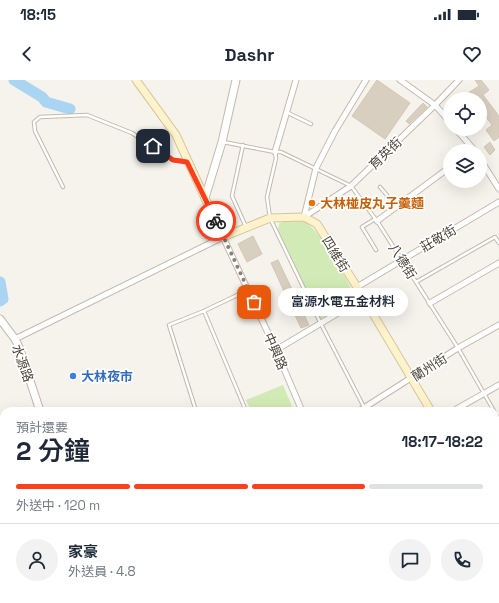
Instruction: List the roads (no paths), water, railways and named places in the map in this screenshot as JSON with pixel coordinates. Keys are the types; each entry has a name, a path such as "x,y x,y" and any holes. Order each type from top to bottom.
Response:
{"main road":[{"name":"中興路","path":"136,80 176,135 187,162 223,237"},
{"path":"223,237 270,218 304,217"},
{"name":"四維街","path":"304,217 317,224 357,287 429,407"}],"street":[{"path":"205,198 222,142 236,80"},
{"path":"275,152 296,80"},
{"path":"304,217 316,168 335,131 366,80"},
{"path":"400,80 435,106 443,115"},
{"name":"育英街","path":"304,217 351,186 435,106 459,80"},
{"path":"462,136 469,144"},
{"path":"487,169 499,189"},
{"path":"376,220 443,172"},
{"name":"莊敬街","path":"357,287 499,202"},
{"path":"15,339 223,237"},
{"name":"中興路","path":"223,237 276,350 300,407"},
{"path":"430,304 499,263"},
{"path":"276,350 363,298"},
{"name":"水源路","path":"0,319 15,339 39,407"},
{"name":"蘭州街","path":"368,407 458,348 499,325"},
{"path":"460,407 499,385"}],"lane":[{"path":"286,112 311,124"},
{"path":"63,187 35,131 34,122 40,117 87,115 132,133 173,160 187,162"},
{"name":"八德街","path":"222,142 281,152 351,186 376,220 402,260 458,348 492,407"},
{"path":"243,145 232,196 246,227"},
{"path":"275,152 276,158 267,197 270,218 362,407"},
{"path":"380,187 396,207"},
{"path":"376,220 362,227 376,250"},
{"path":"416,282 495,237 499,243"},
{"path":"195,407 169,325 204,311 248,290"},
{"path":"204,311 244,407"}],"waterway":[{"path":"14,80 42,97 46,102 70,109"},
{"path":"0,282 3,299 0,301"}],"place":[{"name":"大林椪皮丸子羹麵","path":"312,203"},
{"name":"富源水電五金材料","path":"254,302"},
{"name":"大林夜市","path":"73,376"}]}
